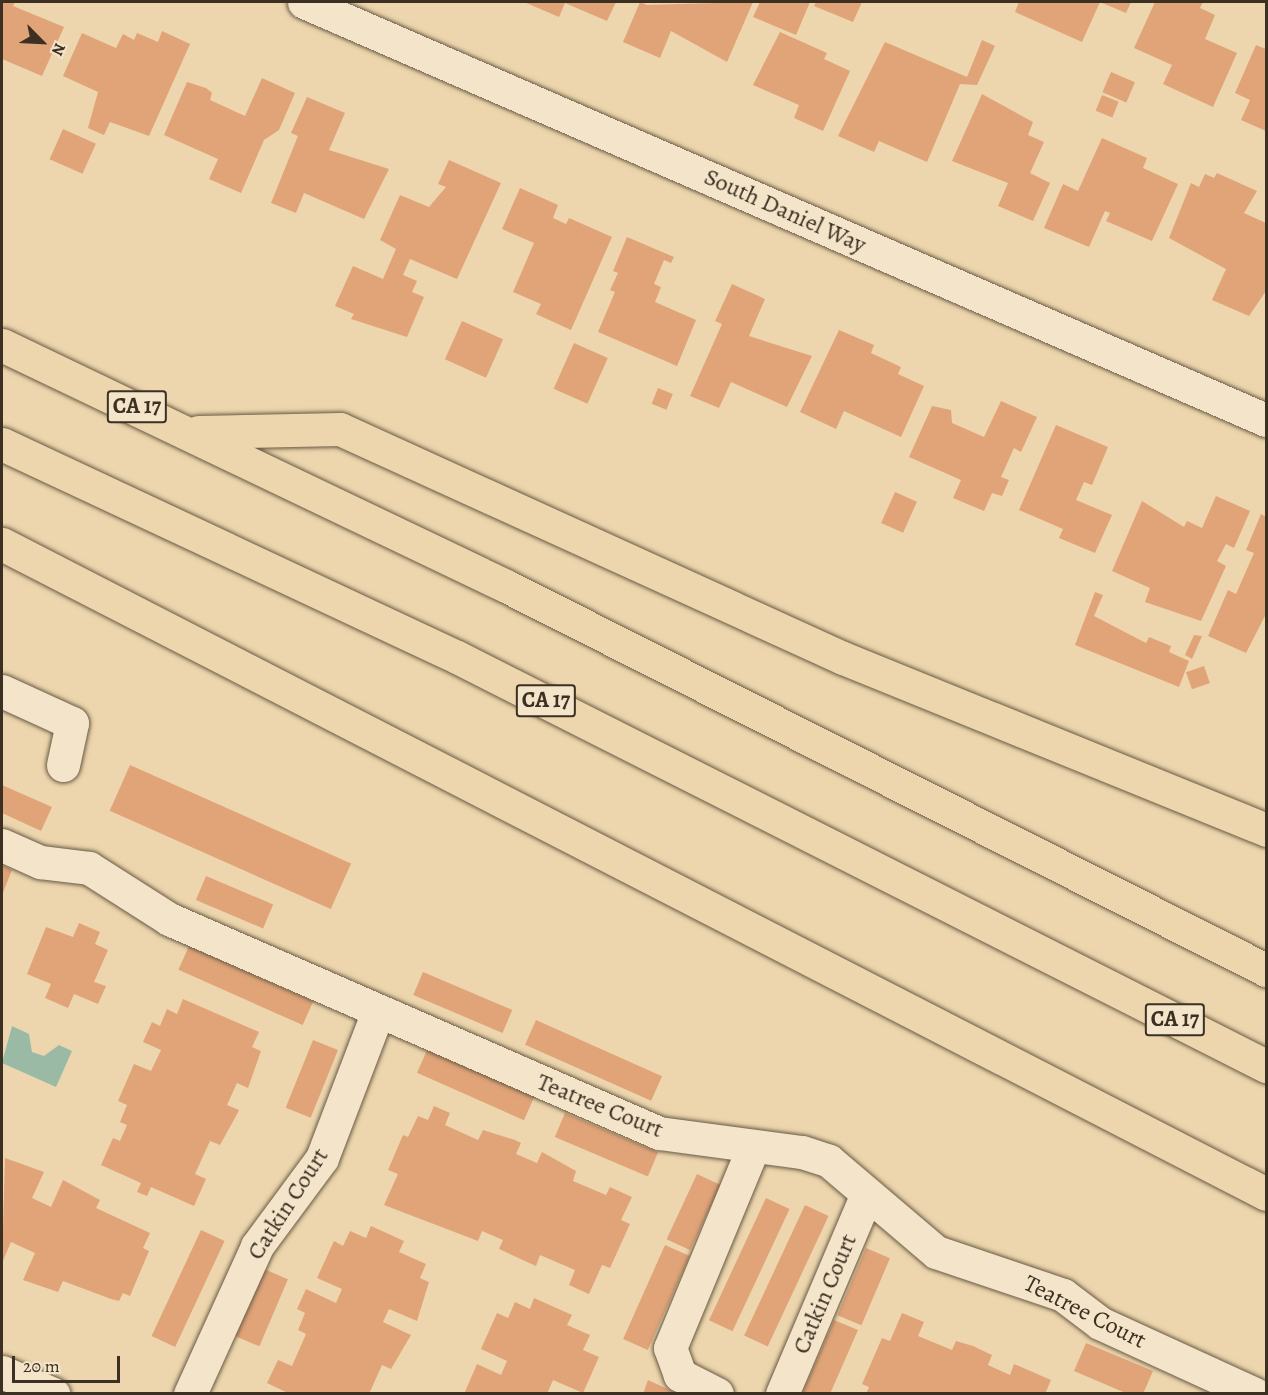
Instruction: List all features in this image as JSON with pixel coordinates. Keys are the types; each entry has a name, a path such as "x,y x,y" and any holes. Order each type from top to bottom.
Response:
{"highway":[{"name":"CA 17","path":"2,345 193,432 1266,970"},
{"path":"193,432 340,429 843,658 1266,830"},
{"name":"CA 17","path":"2,444 457,657 1266,1066"},
{"path":"2,544 1266,1194"}],"street":[{"name":"South Daniel Way","path":"304,2 1266,420"},
{"path":"2,691 72,723 63,765"},
{"name":"Teatree Court","path":"2,845 40,862 89,868 169,919 659,1133 753,1148 802,1152 829,1161 936,1252 1063,1295 1100,1323 1204,1383 1255,1394"},
{"name":"Catkin Court","path":"190,1394 257,1246 322,1158 378,1011"},
{"path":"717,1394 680,1375 670,1348 753,1148"},
{"name":"Catkin Court","path":"782,1394 867,1194"},
{"path":"2,1372 53,1394"}],"shaded area":[{"path":"12,1026 29,1034 32,1052 44,1056 59,1045 72,1051 56,1087 2,1063"}],"building":[{"path":"2,2 15,2 13,6 64,27 42,76 2,59"},
{"path":"524,2 616,2 607,21 565,3 559,17"},
{"path":"640,2 647,5 753,2 727,62 671,31 660,58 623,42"},
{"path":"760,2 810,2 796,35 753,17"},
{"path":"816,2 862,2 853,22 814,6"},
{"path":"1019,2 1100,2 1082,42 1015,12"},
{"path":"1100,2 1131,2 1126,13"},
{"path":"1155,2 1203,2 1200,8 1215,15 1205,39 1237,53 1213,107 1163,84 1172,65 1134,48"},
{"path":"162,31 190,44 149,136 110,122 104,135 88,128 98,92 63,76 82,33 116,48 123,34 134,40 137,33 158,42"},
{"path":"780,32 827,53 824,59 850,71 823,131 794,118 799,105 753,85"},
{"path":"982,40 995,46 977,85 960,84 927,162 879,141 874,152 838,136 885,42 967,77"},
{"path":"1256,45 1266,49 1266,131 1241,120 1250,100 1235,93"},
{"path":"1111,72 1135,82 1126,102 1102,92"},
{"path":"262,78 295,93 279,130 264,140 241,193 209,179 218,159 164,135 187,82 206,88 212,93 210,100 245,116"},
{"path":"982,94 1033,122 1028,135 1044,142 1030,173 1050,183 1033,221 998,206 1008,183 952,161"},
{"path":"1102,95 1119,102 1112,118 1096,111"},
{"path":"307,97 345,113 329,150 389,169 364,219 304,193 296,213 271,203 298,136 291,133"},
{"path":"63,129 96,144 82,174 50,159"},
{"path":"1102,138 1147,158 1143,168 1178,184 1152,241 1106,221 1110,213 1105,211 1089,247 1044,228 1063,184 1078,191"},
{"path":"449,160 501,183 457,279 410,259 403,275 417,281 412,292 424,297 407,337 351,319 354,314 335,306 353,266 383,279 396,249 380,240 400,195 429,207 446,187 438,184"},
{"path":"1217,173 1257,191 1244,213 1266,223 1266,291 1249,316 1212,300 1226,269 1169,238 1191,183 1199,187 1205,174 1214,178"},
{"path":"520,188 558,205 553,218 566,224 569,218 612,237 571,330 536,314 541,304 513,292 534,243 502,229"},
{"path":"627,237 674,257 671,263 664,260 654,284 661,287 655,302 696,320 677,366 598,332 615,292 610,290 618,273 613,271"},
{"path":"732,284 765,299 749,336 812,356 787,407 731,382 719,408 690,396 722,324 715,321"},
{"path":"462,321 503,339 486,378 445,359"},
{"path":"839,330 874,345 871,353 901,367 898,374 924,386 901,437 844,411 836,429 800,412"},
{"path":"574,343 608,358 587,404 554,389"},
{"path":"658,388 673,394 666,410 652,404"},
{"path":"1001,401 1037,417 1021,452 1014,448 1001,477 1009,480 1002,496 992,493 984,511 953,498 961,480 909,457 932,406 951,410 952,423 984,437"},
{"path":"1056,425 1108,447 1092,485 1084,482 1076,500 1112,515 1095,553 1059,538 1063,529 1019,510"},
{"path":"895,492 917,502 903,533 881,523"},
{"path":"1216,496 1250,511 1234,548 1226,544 1217,561 1226,566 1201,621 1145,602 1150,588 1112,571 1142,501 1184,527 1187,521 1202,528"},
{"path":"1261,514 1266,517 1266,614 1246,653 1208,636 1228,590 1236,594 1254,553 1246,550"},
{"path":"1095,592 1103,595 1094,616 1146,643 1149,637 1171,646 1169,652 1189,661 1179,687 1075,645"},
{"path":"1194,635 1202,636 1192,659 1185,655"},
{"path":"1204,666 1210,683 1192,689 1186,672"},
{"path":"130,765 351,863 331,909 110,811"},
{"path":"2,785 52,807 41,831 2,813"},
{"path":"2,865 12,870 2,895"},
{"path":"206,876 273,905 263,928 196,900"},
{"path":"79,923 100,932 95,944 108,950 94,982 106,986 98,1004 74,994 68,1008 45,998 51,984 27,974 46,927 73,937"},
{"path":"189,946 313,1001 303,1025 178,970"},
{"path":"423,972 512,1010 503,1033 413,995"},
{"path":"183,999 259,1032 252,1047 261,1051 248,1088 237,1083 227,1105 239,1110 236,1116 220,1145 210,1141 195,1174 206,1179 194,1206 151,1187 147,1196 137,1192 141,1183 101,1165 113,1138 120,1141 127,1125 120,1122 127,1105 118,1101 134,1064 151,1071 161,1050 143,1042 152,1022 160,1026 167,1009 177,1014"},
{"path":"536,1020 662,1076 651,1101 525,1045"},
{"path":"313,1040 338,1050 311,1118 286,1108"},
{"path":"428,1048 535,1096 524,1120 417,1073"},
{"path":"434,1106 450,1113 445,1125 478,1140 483,1130 515,1140 521,1143 516,1154 537,1163 542,1152 576,1171 573,1181 606,1195 610,1187 632,1197 621,1220 630,1224 610,1268 602,1265 589,1294 569,1285 575,1270 540,1255 536,1266 499,1249 503,1240 482,1231 478,1241 384,1205 398,1174 388,1170 403,1135 408,1137 418,1116 428,1120"},
{"path":"565,1113 658,1152 648,1176 555,1137"},
{"path":"5,1158 44,1172 32,1198 51,1207 63,1180 100,1200 96,1208 150,1233 143,1248 149,1251 130,1296 123,1293 119,1301 63,1281 58,1292 23,1280 35,1253 11,1242 2,1263"},
{"path":"697,1174 721,1185 690,1250 667,1239"},
{"path":"766,1198 790,1209 733,1331 709,1320"},
{"path":"805,1205 829,1216 768,1346 744,1336"},
{"path":"371,1226 404,1241 399,1252 426,1264 420,1278 429,1282 417,1321 389,1309 383,1322 411,1335 391,1369 382,1365 369,1394 290,1394 267,1383 278,1360 292,1366 306,1334 298,1330 305,1313 297,1309 306,1289 336,1303 342,1289 317,1278 334,1241 343,1246 350,1231 366,1238"},
{"path":"201,1230 225,1241 175,1347 152,1336"},
{"path":"665,1245 690,1256 648,1350 623,1339"},
{"path":"866,1248 890,1258 861,1325 837,1315"},
{"path":"264,1269 288,1279 259,1346 235,1336"},
{"path":"534,1298 572,1315 567,1325 590,1335 583,1350 599,1357 583,1393 553,1380 547,1394 464,1394 477,1364 501,1375 507,1361 481,1349 497,1313 508,1318 515,1302 530,1309"},
{"path":"902,1313 924,1322 918,1336 952,1350 956,1341 973,1346 992,1355 988,1365 1010,1375 1014,1364 1051,1380 1045,1394 866,1394 869,1387 862,1384 882,1338 890,1341"},
{"path":"834,1320 858,1330 830,1394 802,1394"},
{"path":"1086,1343 1153,1371 1143,1394 1128,1394 1074,1371"},
{"path":"648,1380 678,1394 643,1394"}]}
